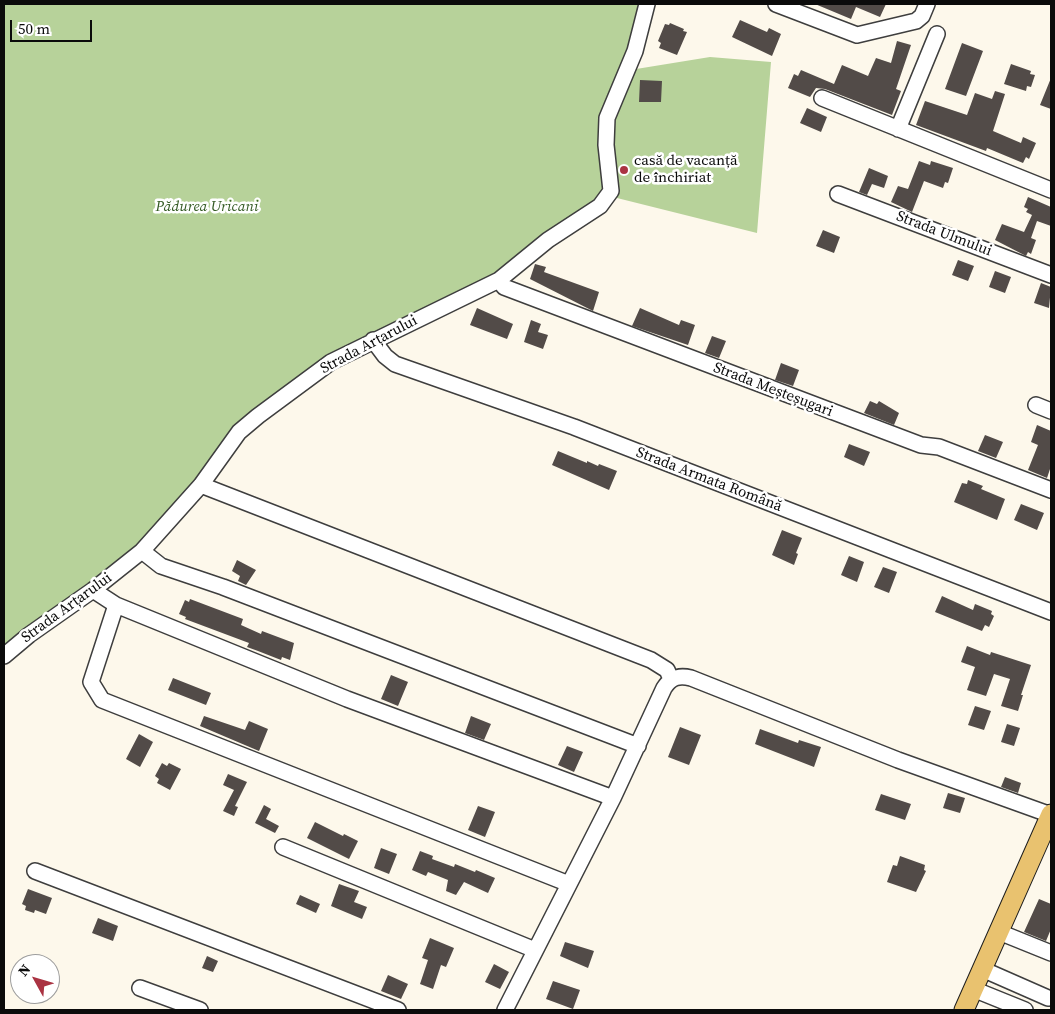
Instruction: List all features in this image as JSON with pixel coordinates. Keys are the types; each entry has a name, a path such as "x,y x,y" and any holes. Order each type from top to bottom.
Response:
{"main road":[{"path":"964,1010 1051,815"}],"street":[{"name":"Strada Arțarului","path":"4,656 29,635 93,590 142,551 201,486 239,432 249,423 331,362 498,280 548,240 593,211 610,194 610,171 606,145 607,118 635,51 648,4"},
{"path":"776,4 857,35 916,21 922,16 927,4"},
{"path":"898,129 937,34"},
{"path":"822,98 1051,190"},
{"name":"Strada Ulmului","path":"838,194 1051,275"},
{"name":"Strada Meșteșugari","path":"498,280 504,287 804,402 921,445 939,447 1051,490"},
{"name":"Strada Armata Română","path":"373,340 385,356 395,364 574,427 1051,612"},
{"path":"1036,405 1051,411"},
{"path":"201,486 651,660 667,670 672,679"},
{"path":"142,551 162,566 223,587 638,746"},
{"path":"93,590 116,605 347,699 613,798"},
{"path":"116,605 91,682 102,700 569,884"},
{"path":"505,1010 613,798 664,688 672,679 683,676 691,678 898,760 1051,815"},
{"path":"283,847 535,950"},
{"path":"35,871 398,1010"},
{"path":"1000,932 1051,954"},
{"path":"982,969 1048,998"},
{"path":"140,988 200,1010"},
{"path":"973,989 1026,1010"}],"green space":[{"name":"Pădurea Uricani","path":"4,4 639,4 630,70 710,57 771,62 757,233 605,195 501,274 372,338 242,434 202,492 124,576 4,654"}],"building":[{"path":"815,4 886,4 880,17 856,7 851,19"},
{"path":"740,20 767,32 769,28 781,34 772,56 732,37"},
{"path":"670,23 687,32 677,55 659,48 661,43 658,41 665,24 669,25"},
{"path":"897,41 911,45 896,89 901,91 892,115 825,89 816,88 810,97 788,88 794,74 798,76 801,70 834,84 842,65 868,76 876,58 891,63"},
{"path":"962,43 983,51 966,96 945,89"},
{"path":"1011,64 1031,71 1030,74 1035,75 1031,87 1027,86 1026,91 1004,84"},
{"path":"1051,78 1051,109 1040,105"},
{"path":"640,80 662,81 661,102 639,102"},
{"path":"995,91 1005,94 993,131 1021,143 1023,137 1036,143 1029,159 1026,157 1023,163 987,148 986,151 916,125 925,101 967,115 975,93 992,99"},
{"path":"807,108 827,117 821,132 800,123"},
{"path":"919,161 930,165 931,161 953,168 948,183 945,182 943,188 924,181 912,212 891,202 898,186 908,189"},
{"path":"869,168 888,176 884,188 872,184 867,195 859,192"},
{"path":"1028,197 1051,207 1051,226 1037,221 1031,238 1036,240 1031,254 1028,252 1026,256 995,240 1002,224 1024,232 1032,215 1026,212 1028,209 1024,207"},
{"path":"823,230 840,237 834,253 816,246"},
{"path":"958,260 974,266 968,281 952,275"},
{"path":"535,264 546,267 544,272 599,292 593,311 530,279"},
{"path":"995,271 1011,277 1005,293 989,287"},
{"path":"1041,283 1051,287 1049,308 1034,303"},
{"path":"477,308 513,324 507,339 470,325"},
{"path":"640,308 679,325 681,320 695,325 688,345 632,326"},
{"path":"531,320 541,324 538,332 548,335 543,349 524,342"},
{"path":"712,336 726,341 719,358 705,353"},
{"path":"781,363 799,370 793,386 775,380"},
{"path":"870,401 877,404 879,401 899,413 894,425 864,413"},
{"path":"1037,425 1051,431 1051,466 1047,478 1028,470 1038,445 1031,442"},
{"path":"985,435 1003,442 996,458 978,451"},
{"path":"849,444 870,452 864,466 844,457"},
{"path":"558,451 587,463 587,461 598,466 599,464 617,471 609,490 552,465"},
{"path":"968,480 983,486 981,489 1005,499 997,520 954,502 962,483 967,484"},
{"path":"1021,504 1044,513 1037,530 1014,520"},
{"path":"782,530 802,538 794,565 772,555"},
{"path":"849,556 864,562 857,582 841,575"},
{"path":"237,560 256,570 246,585 238,581 240,576 232,571"},
{"path":"883,567 897,572 889,593 874,587"},
{"path":"942,596 973,610 975,604 992,611 991,614 994,616 989,627 985,625 982,631 935,612"},
{"path":"190,599 243,619 241,625 261,634 262,631 294,643 290,660 282,657 281,660 247,647 249,643 185,619 186,617 179,614 185,600 189,602"},
{"path":"967,646 990,655 991,652 1031,665 1018,711 1001,706 1010,679 994,674 986,696 967,690 975,667 961,662"},
{"path":"391,675 408,682 398,706 381,699"},
{"path":"173,678 211,693 206,705 168,690"},
{"path":"975,706 991,711 984,730 968,725"},
{"path":"204,716 245,730 249,721 268,729 259,751 200,726"},
{"path":"471,716 491,724 484,740 465,733"},
{"path":"1007,724 1020,728 1014,746 1001,742"},
{"path":"680,727 701,735 689,765 668,757"},
{"path":"760,729 798,743 799,740 821,747 814,767 755,744"},
{"path":"139,734 153,742 140,767 126,759"},
{"path":"567,746 583,752 574,772 558,765"},
{"path":"162,763 167,766 169,763 181,769 170,790 157,783 159,779 155,776"},
{"path":"228,774 247,782 235,806 238,807 234,816 223,811 234,790 223,785"},
{"path":"1005,777 1021,783 1018,793 1001,787"},
{"path":"948,793 965,798 960,813 943,808"},
{"path":"881,794 911,804 905,820 875,810"},
{"path":"264,805 271,809 266,819 279,826 275,833 255,823"},
{"path":"478,806 495,812 485,837 468,830"},
{"path":"315,822 358,841 349,859 307,838"},
{"path":"381,848 397,854 389,874 374,868"},
{"path":"420,851 433,856 432,859 454,867 455,864 495,878 488,893 464,882 456,895 446,891 448,880 428,872 426,876 412,870"},
{"path":"900,856 925,865 924,870 926,871 916,892 887,882 893,865 897,866"},
{"path":"339,884 359,891 354,902 367,907 362,919 331,906"},
{"path":"28,889 52,898 46,914 35,910 34,913 25,910 26,906 22,904"},
{"path":"300,895 320,904 316,913 296,904"},
{"path":"1039,899 1051,904 1051,929 1046,941 1024,932"},
{"path":"98,918 118,926 113,941 92,933"},
{"path":"430,938 454,948 446,967 441,965 433,989 420,984 428,960 422,958"},
{"path":"565,942 594,951 588,968 560,956"},
{"path":"207,956 218,961 213,972 202,968"},
{"path":"494,964 509,972 500,989 485,982"},
{"path":"388,975 408,984 401,999 381,991"},
{"path":"553,981 580,990 573,1009 546,999"}],"place":[{"name":"casă de vacanță de închiriat","path":"624,170"}]}
